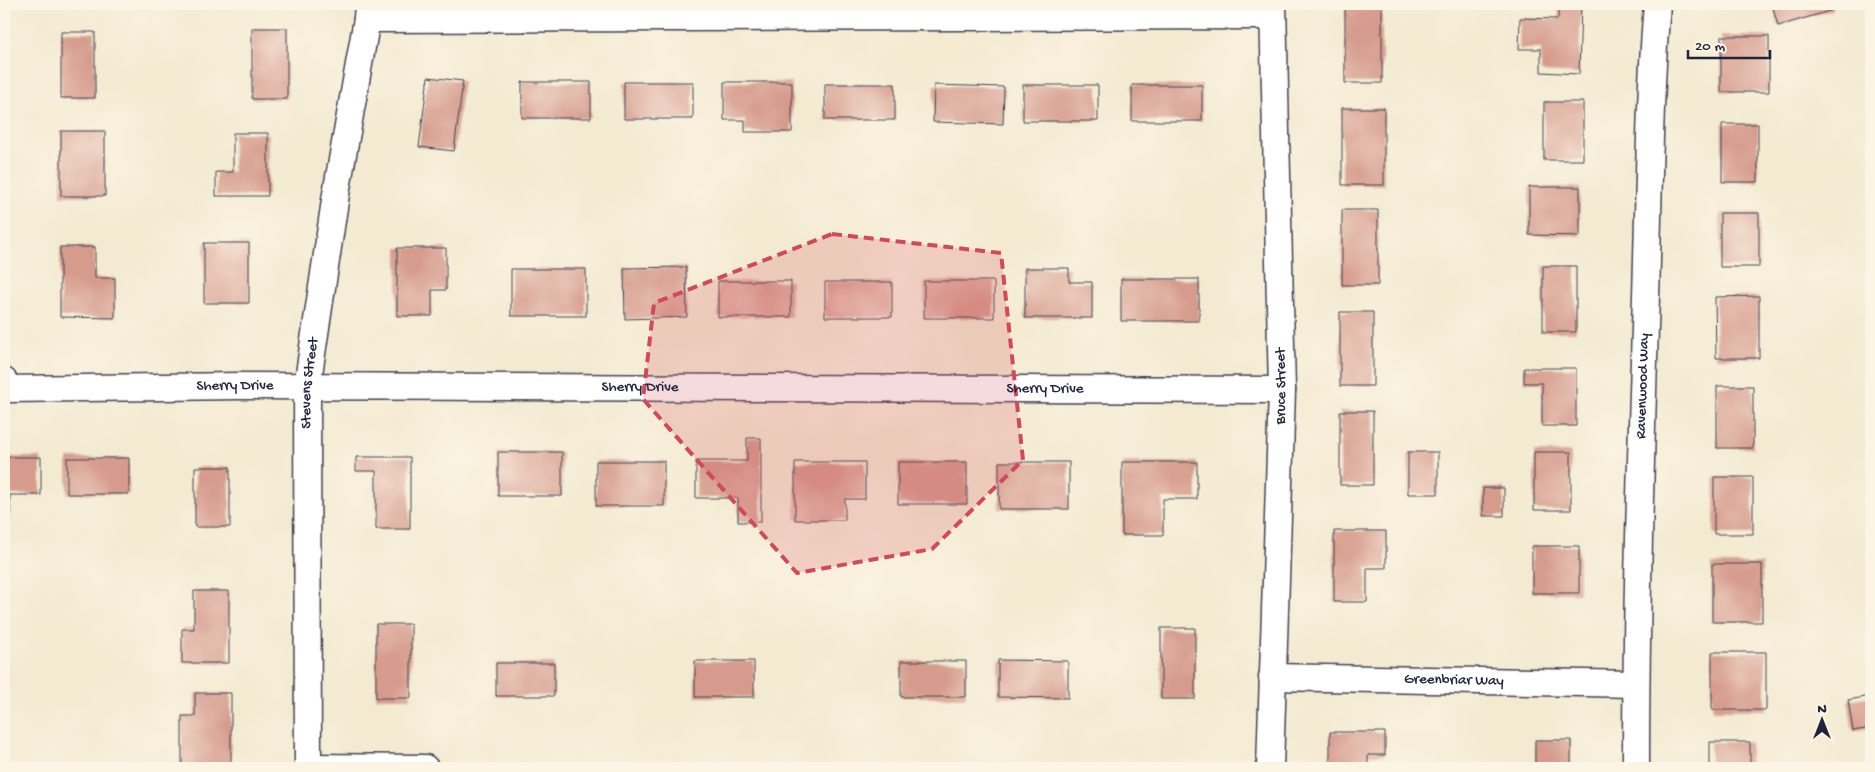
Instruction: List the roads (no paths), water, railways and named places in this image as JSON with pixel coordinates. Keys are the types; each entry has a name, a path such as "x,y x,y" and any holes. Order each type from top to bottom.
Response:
{"street":[{"name":"Ravenwood Way","path":"1636,768 1642,409 1657,4"},
{"path":"368,11 1272,10"},
{"name":"Bruce Street","path":"1270,768 1282,390 1272,10"},
{"name":"Stevens Street","path":"308,768 307,387 336,194 368,11"},
{"name":"Sherry Drive","path":"4,381 8,389 239,386 1282,390"},
{"name":"Greenbriar Way","path":"1272,677 1636,684"},
{"path":"308,768 426,768"}]}
